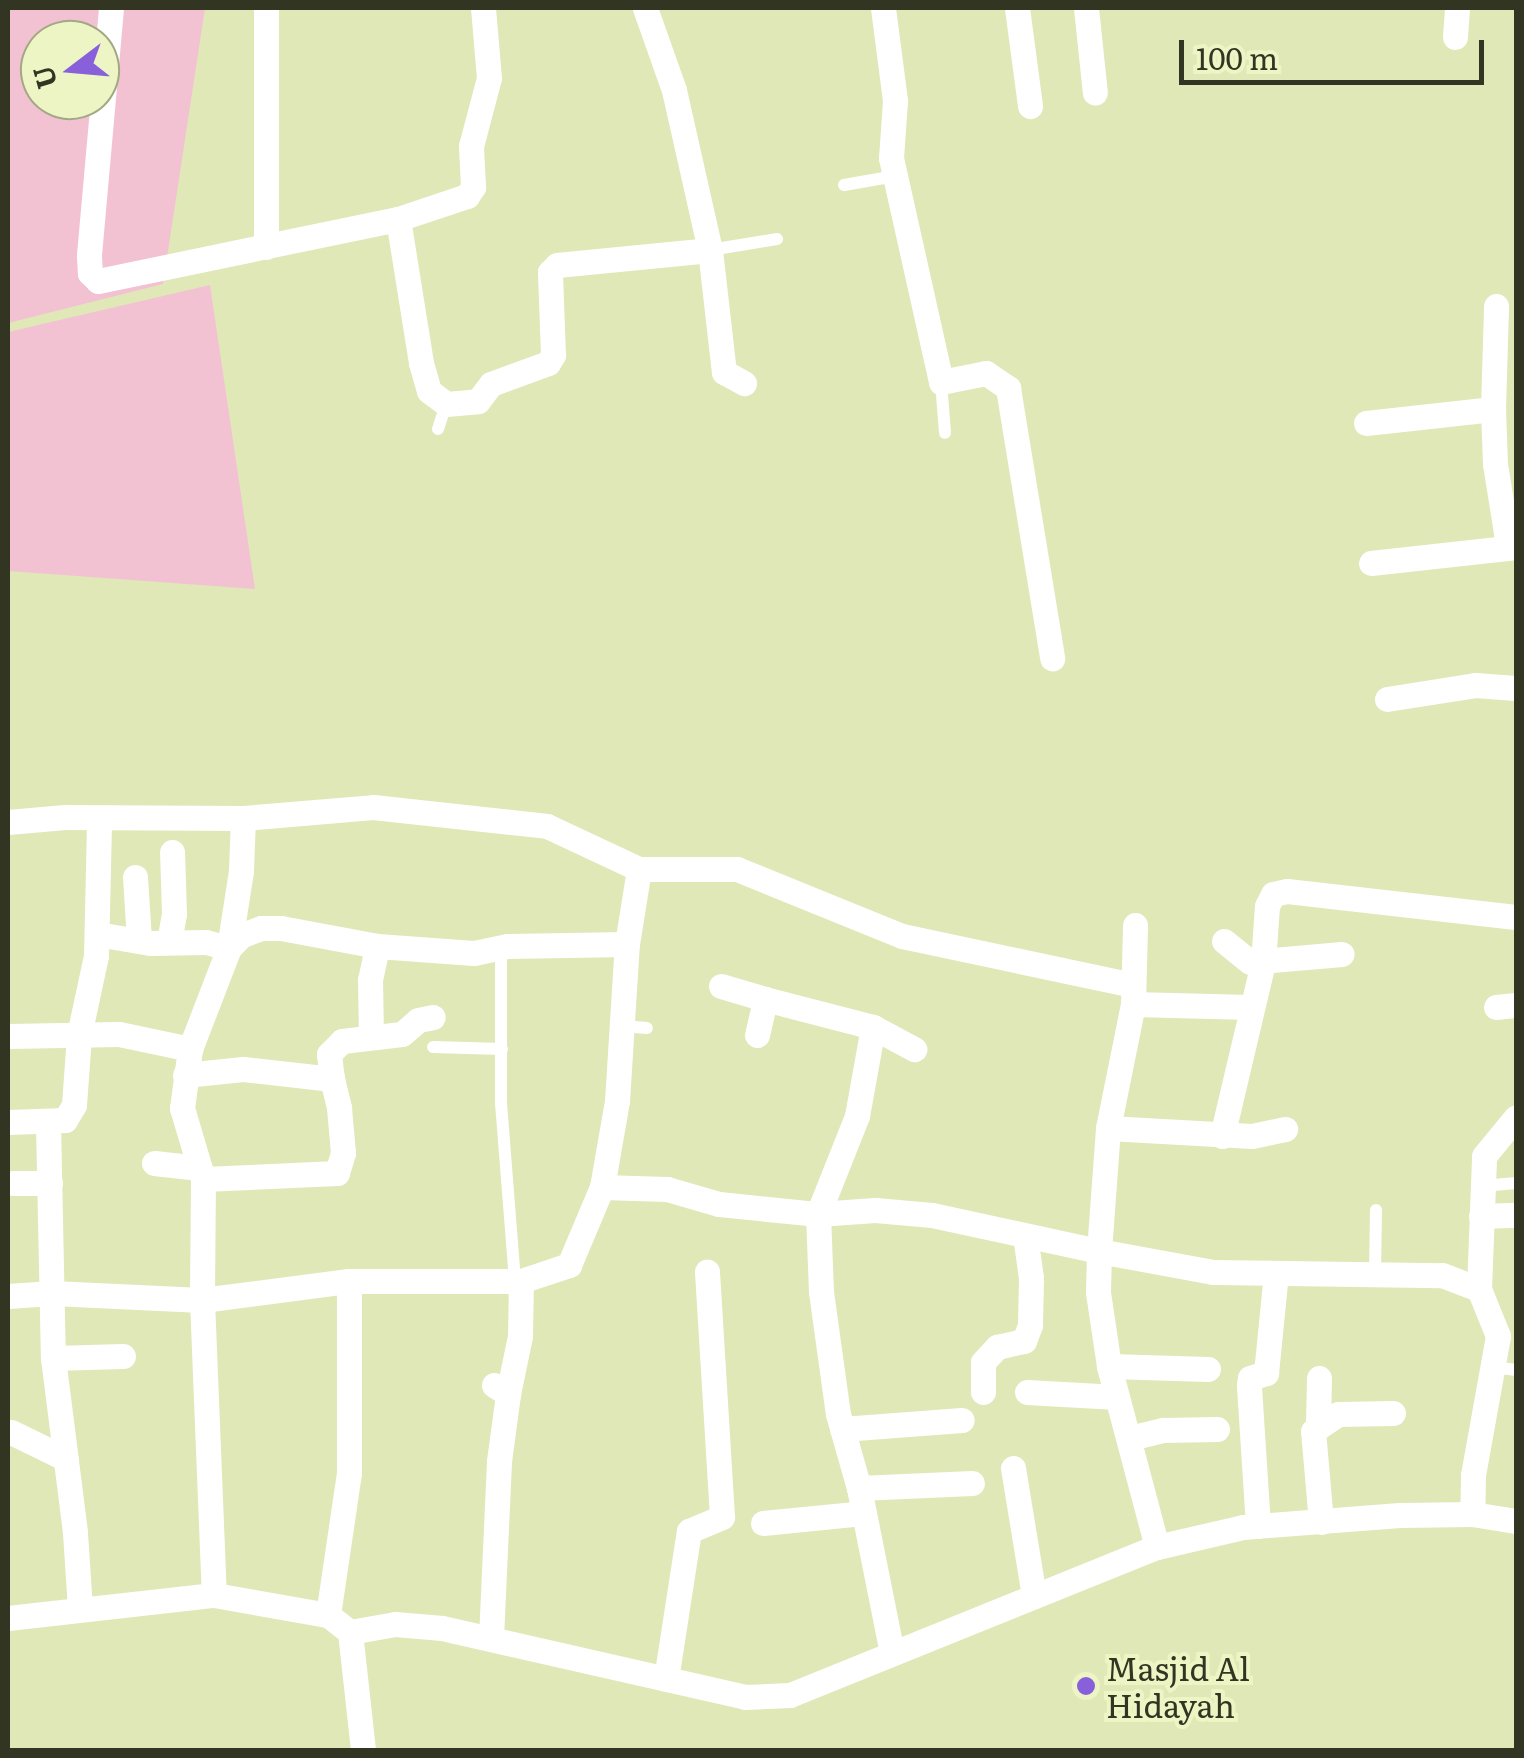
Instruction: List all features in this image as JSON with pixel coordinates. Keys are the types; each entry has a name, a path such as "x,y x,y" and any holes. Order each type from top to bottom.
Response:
{"street":[{"path":"111,8 90,272 98,282 398,218 467,196 473,187 470,146 488,78 482,8"},
{"path":"266,8 266,247"},
{"path":"646,8 674,90 710,250 724,372 744,383"},
{"path":"883,8 894,101 894,176 938,373 986,373 1008,388 1052,658"},
{"path":"1016,8 1022,20 1030,106"},
{"path":"1086,8 1095,92"},
{"path":"1455,38 1458,8"},
{"path":"398,218 421,363 429,391 446,404 478,401 492,384 548,363 554,355 550,272 557,265 710,250"},
{"path":"1371,564 1512,546 1505,450 1493,409 1496,306"},
{"path":"1366,424 1493,409 1516,394"},
{"path":"1387,699 1475,686 1516,688"},
{"path":"8,822 64,816 243,818 374,808 546,826 639,869 737,869 902,936 1133,994 1250,1006"},
{"path":"214,1594 201,1174 182,1108 190,1049 228,948 243,818"},
{"path":"8,1122 48,1124 66,1120 74,1105 79,1036 93,976 97,934 99,819"},
{"path":"152,947 174,914 172,852"},
{"path":"8,1296 52,1293 202,1300 349,1281 518,1281 557,1271 575,1259 602,1186 635,1028 628,944 639,869"},
{"path":"136,877 152,947"},
{"path":"1222,1136 1250,1006 1264,962 1267,906 1273,894 1287,891 1516,917"},
{"path":"1135,925 1133,994 1108,1128 1098,1292 1108,1366 1157,1547"},
{"path":"228,948 242,935 262,928 376,946 474,953 502,947 628,944"},
{"path":"97,934 152,947 206,942 228,948"},
{"path":"1224,941 1250,962 1342,954"},
{"path":"372,1037 370,980 376,946"},
{"path":"722,986 873,1027 914,1049"},
{"path":"756,1035 765,999"},
{"path":"154,1163 201,1174 341,1170 339,1108 330,1048 342,1041 402,1034 422,1018 433,1018"},
{"path":"873,1027 857,1116 818,1214 821,1292 842,1428 892,1652"},
{"path":"8,1036 119,1034 190,1049"},
{"path":"185,1076 242,1069 332,1080"},
{"path":"1472,1514 1474,1475 1505,1368 1498,1336 1479,1288 1484,1156 1516,1117"},
{"path":"48,1124 53,1358 80,1608"},
{"path":"1108,1128 1222,1136 1252,1136 1284,1128"},
{"path":"12,1182 50,1183"},
{"path":"602,1186 667,1189 720,1204 818,1214 875,1210 932,1214 1212,1272 1442,1275 1479,1288"},
{"path":"1481,1216 1516,1216"},
{"path":"983,1392 982,1362 998,1348 1024,1340 1030,1325 1031,1278 1025,1235"},
{"path":"666,1679 689,1531 722,1517 707,1270"},
{"path":"1258,1526 1249,1385 1250,1378 1266,1373 1276,1274"},
{"path":"328,1615 349,1474 349,1281"},
{"path":"491,1638 501,1390 520,1336 518,1281"},
{"path":"53,1358 123,1356"},
{"path":"1108,1366 1208,1369"},
{"path":"1319,1378 1318,1423 1311,1438 1322,1522"},
{"path":"1027,1392 1117,1397"},
{"path":"1318,1423 1338,1414 1392,1413"},
{"path":"842,1428 962,1420"},
{"path":"1130,1438 1163,1430 1216,1429"},
{"path":"11,1432 66,1459"},
{"path":"1013,1468 1034,1596"},
{"path":"762,1522 972,1482"},
{"path":"350,1632 395,1624 491,1638 543,1655 744,1696 790,1695 1157,1547 1258,1526 1472,1514 1516,1521"},
{"path":"8,1618 214,1594 328,1615 350,1632 363,1750"}],"lane":[{"path":"844,186 894,176"},
{"path":"710,250 777,239"},
{"path":"938,373 945,433"},
{"path":"438,429 446,404"},
{"path":"502,947 502,1125 518,1281"},
{"path":"434,1047 502,1049"},
{"path":"1482,1186 1516,1183"},
{"path":"1375,1273 1376,1210"}],"shaded area":[{"path":"8,8 205,8 163,284 8,323"},
{"path":"210,285 255,589 8,571 8,332"}],"place":[{"name":"Masjid Al Hidayah","path":"1086,1686"}]}
